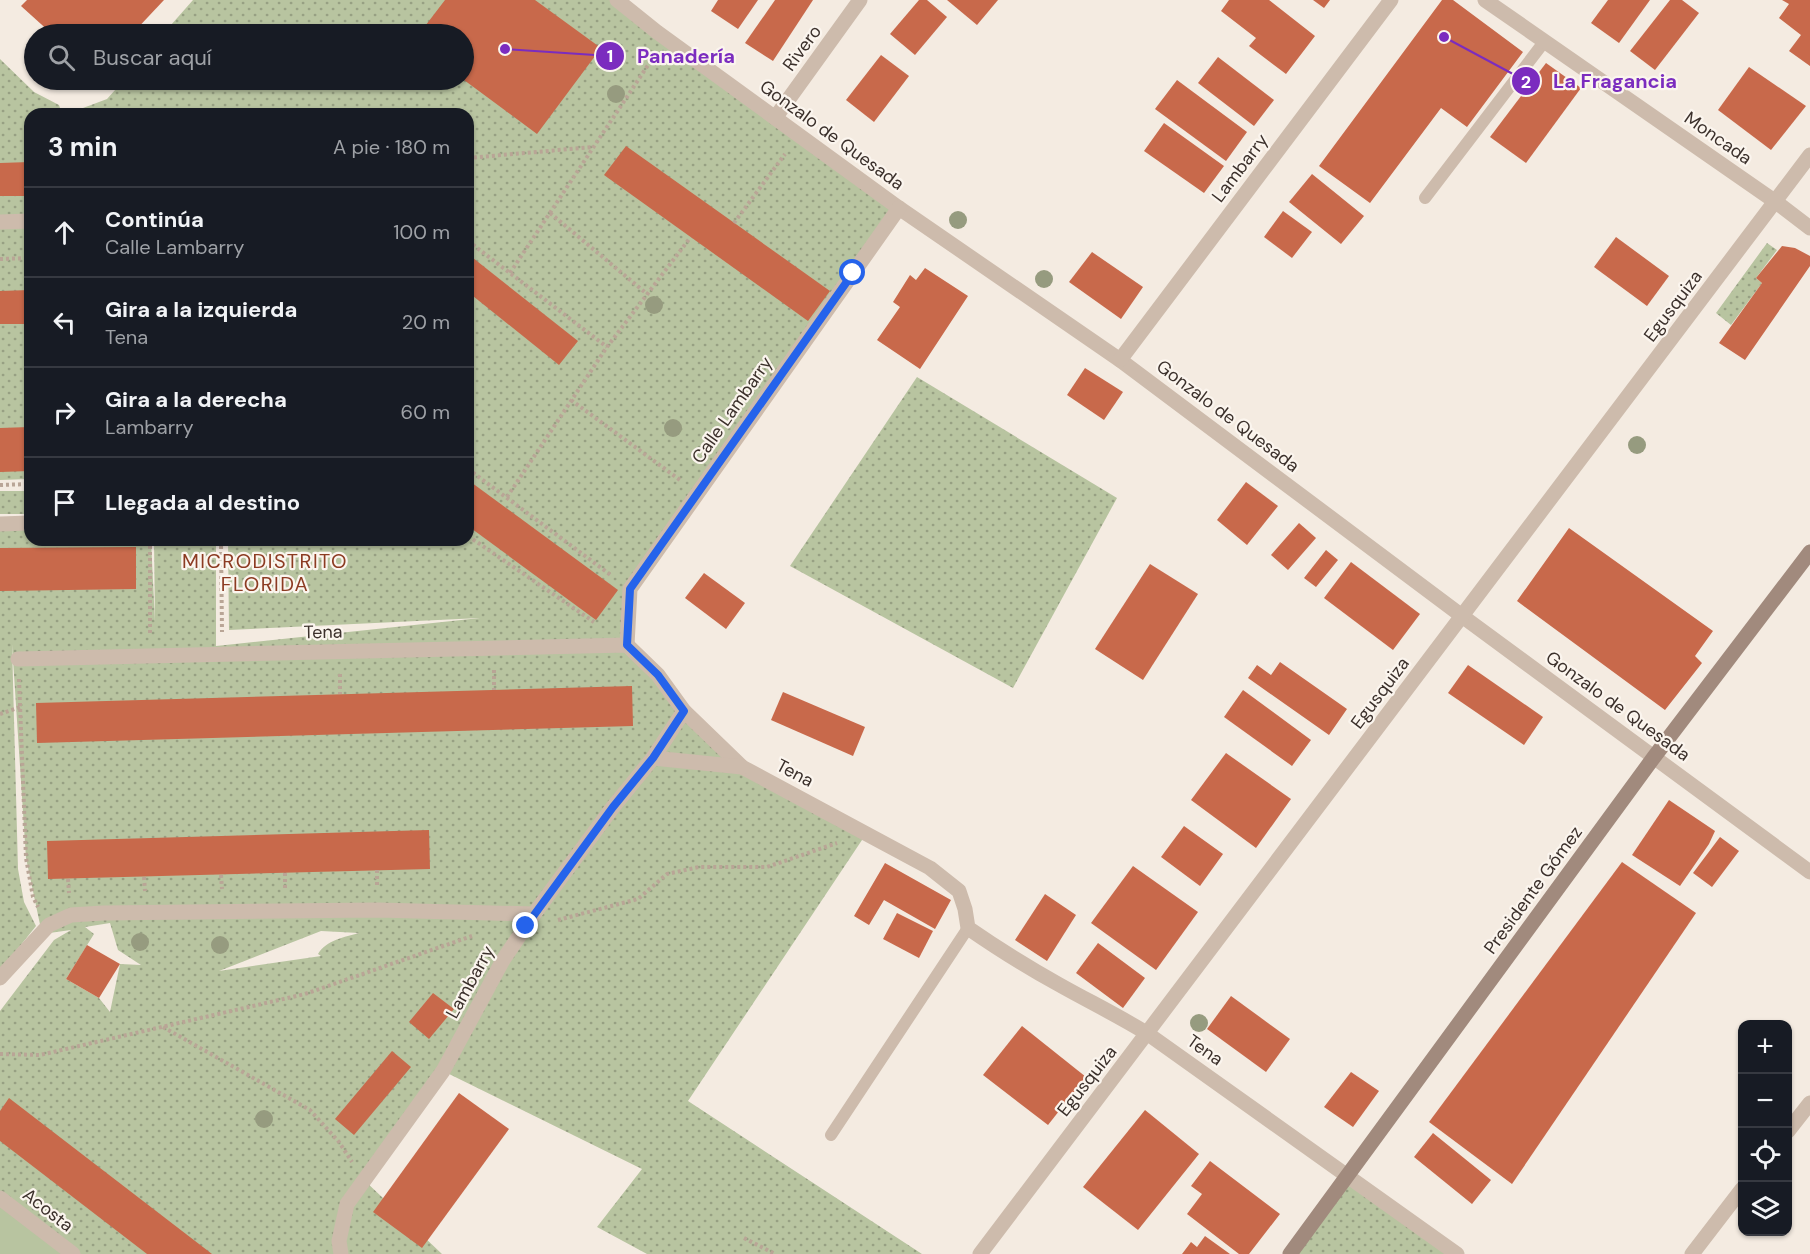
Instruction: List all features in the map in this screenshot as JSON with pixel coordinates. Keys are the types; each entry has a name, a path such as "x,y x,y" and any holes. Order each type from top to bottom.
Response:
{"main road":[{"name":"Presidente Gómez","path":"1290,1254 1654,757 1810,552"}],"street":[{"name":"Gonzalo de Quesada","path":"617,0 899,208 1120,360 1810,872"},
{"name":"Rivero","path":"775,118 860,0"},
{"name":"Lambarry","path":"1120,360 1390,0"},
{"name":"Moncada","path":"1485,0 1810,228"},
{"name":"Egusquiza","path":"980,1254 1810,155"},
{"name":"Calle Lambarry","path":"630,589 899,208"},
{"path":"0,222 24,221"},
{"path":"0,524 24,523"},
{"path":"627,645 630,589"},
{"name":"Tena","path":"18,659 627,645 658,675 684,711 742,767 930,868 959,891 968,928 1010,957 1148,1034 1457,1254"},
{"name":"Lambarry","path":"341,1254 339,1241 347,1204 443,1071 503,960 530,920 613,807 653,758 684,711"},
{"path":"653,758 742,767"},
{"path":"0,978 49,925 71,915 378,910 530,920"},
{"path":"1790,1128 1810,1103"},
{"path":"1692,1254 1738,1195"},
{"name":"Acosta","path":"0,1198 73,1254"}],"lane":[{"path":"1425,198 1544,42"},
{"path":"831,1135 968,928"}],"path":[{"path":"510,273 666,38"},
{"path":"734,223 798,135"},
{"path":"474,157 594,147"},
{"path":"550,213 647,294"},
{"path":"507,497 607,347 690,238"},
{"path":"474,246 607,347"},
{"path":"0,260 24,258"},
{"path":"571,400 698,493"},
{"path":"474,473 630,589"},
{"path":"0,485 24,484"},
{"path":"474,540 627,645"},
{"path":"150,546 150,656"},
{"path":"221,546 222,654"},
{"path":"18,659 26,858 33,897 49,925"},
{"path":"0,714 20,707"},
{"path":"530,920 574,916 638,899 667,874 699,867 767,867 866,834"},
{"path":"0,1054 40,1055 305,994 480,933"},
{"path":"162,1027 310,1110 339,1142 364,1180"},
{"path":"744,1238 775,1254"}],"green space":[{"path":"193,0 622,0 899,208 630,589 627,645 742,767 866,834 688,1101 922,1254 647,1254 597,1227 642,1169 443,1071 364,1180 442,1254 73,1254 0,1198 0,1011 54,940 71,930 42,934 26,858 12,644 18,869 24,902 36,926 0,971 0,524 24,524 24,546 151,546 155,622 154,546 216,546 216,646 480,618 229,630 228,546 474,546 474,108 83,108 107,99 115,90 474,90 474,24 172,24","holes":["110,923 118,950 141,965 120,964 110,1012 99,998 66,979 94,934 85,927","321,931 359,933 326,945 318,954 321,956 219,971"]},
{"path":"0,59 24,82 24,90 32,90 59,105 60,108 24,108 24,479 0,480"},
{"path":"1767,243 1777,250 1756,278 1762,283 1731,325 1716,313"},
{"path":"917,377 1117,498 1013,688 790,566"},
{"path":"0,491 24,491 24,514 0,514"},
{"path":"1353,1178 1462,1254 1294,1254"},
{"path":"0,1198 73,1254 0,1254"}],"building":[{"path":"27,0 164,0 141,24 41,24 21,6"},
{"path":"445,0 535,0 601,48 537,134 474,87 474,24 427,24"},
{"path":"718,0 758,0 738,29 711,11"},
{"path":"775,0 813,0 773,61 745,43"},
{"path":"919,0 927,0 947,17 915,55 890,34"},
{"path":"947,0 998,0 977,25"},
{"path":"1229,0 1269,0 1315,36 1286,74 1249,46 1256,38 1221,11"},
{"path":"1313,0 1330,0 1324,8"},
{"path":"1442,0 1453,0 1523,52 1467,127 1441,108 1370,203 1319,166"},
{"path":"1608,0 1650,0 1619,43 1591,23"},
{"path":"1670,0 1682,0 1699,13 1655,70 1630,51"},
{"path":"1782,0 1810,0 1810,66 1789,51 1801,35 1779,18 1789,4"},
{"path":"881,55 909,76 874,122 846,100"},
{"path":"1218,57 1274,100 1254,126 1198,83"},
{"path":"1546,63 1581,88 1526,163 1490,137"},
{"path":"1749,67 1806,106 1771,150 1718,110"},
{"path":"1177,80 1247,132 1226,161 1155,109"},
{"path":"1164,123 1224,166 1204,193 1144,151"},
{"path":"626,146 830,291 808,321 604,175"},
{"path":"24,162 24,196 0,196 0,163"},
{"path":"1312,174 1364,216 1341,244 1289,202"},
{"path":"1283,211 1312,232 1292,258 1264,237"},
{"path":"1616,237 1669,276 1647,306 1594,267"},
{"path":"1782,246 1795,248 1810,256 1810,266 1745,360 1719,343 1762,283 1756,278"},
{"path":"1092,252 1143,287 1121,319 1069,282"},
{"path":"474,259 578,341 559,365 474,297"},
{"path":"925,268 968,296 920,369 877,340 900,307 893,302 910,275 916,280"},
{"path":"24,290 24,324 0,324 0,291"},
{"path":"1085,368 1123,392 1104,420 1067,395"},
{"path":"24,427 24,471 0,472 0,428"},
{"path":"1246,482 1278,506 1247,545 1217,520"},
{"path":"474,484 618,590 596,620 474,530"},
{"path":"1299,523 1316,538 1288,570 1271,555"},
{"path":"1569,528 1713,631 1695,656 1702,663 1665,710 1517,601"},
{"path":"136,547 136,589 0,591 0,548"},
{"path":"1326,550 1338,560 1316,587 1304,578"},
{"path":"1351,562 1420,614 1393,650 1324,598"},
{"path":"1150,564 1198,594 1143,680 1095,649"},
{"path":"704,573 745,603 726,629 685,598"},
{"path":"1280,662 1347,709 1329,735 1248,678 1257,665 1271,675"},
{"path":"1468,665 1543,717 1524,745 1448,693"},
{"path":"632,686 633,726 37,743 36,703"},
{"path":"1243,690 1311,740 1292,766 1224,717"},
{"path":"783,692 865,727 853,756 771,720"},
{"path":"1226,753 1291,799 1256,848 1191,800"},
{"path":"1669,800 1715,831 1709,844 1680,886 1632,855"},
{"path":"1184,826 1223,854 1200,886 1161,857"},
{"path":"429,830 430,869 48,879 47,841"},
{"path":"1720,837 1739,851 1712,887 1693,873"},
{"path":"1622,862 1696,913 1512,1184 1429,1122"},
{"path":"885,863 951,900 935,929 884,900 869,925 854,916"},
{"path":"1133,866 1198,912 1156,970 1091,923"},
{"path":"1045,894 1076,915 1047,961 1015,940"},
{"path":"897,913 933,931 919,958 883,939"},
{"path":"1098,943 1145,978 1123,1008 1076,973"},
{"path":"87,945 120,964 99,998 66,979"},
{"path":"433,993 454,1009 429,1039 409,1022"},
{"path":"1231,996 1290,1039 1266,1072 1207,1029"},
{"path":"1022,1026 1086,1077 1048,1125 983,1075"},
{"path":"392,1051 411,1067 354,1135 335,1119"},
{"path":"1351,1072 1379,1091 1353,1127 1324,1107"},
{"path":"459,1093 509,1129 422,1248 373,1212"},
{"path":"9,1098 212,1254 147,1254 0,1141 0,1111"},
{"path":"1145,1110 1199,1154 1138,1230 1083,1187"},
{"path":"1433,1133 1491,1180 1472,1204 1414,1157"},
{"path":"1210,1161 1280,1214 1249,1254 1239,1254 1187,1214 1202,1194 1191,1186"},
{"path":"1205,1236 1230,1254 1182,1254 1191,1242 1197,1247"}],"place":[{"name":"La Fragancia","path":"1444,37"},
{"name":"Panadería","path":"505,49"}],"district":[{"name":"MICRODISTRITO FLORIDA","path":"265,572"}],"route":[{"path":"526,926 613,807 653,758 684,711 658,675 627,645 630,589 853,273"}]}
